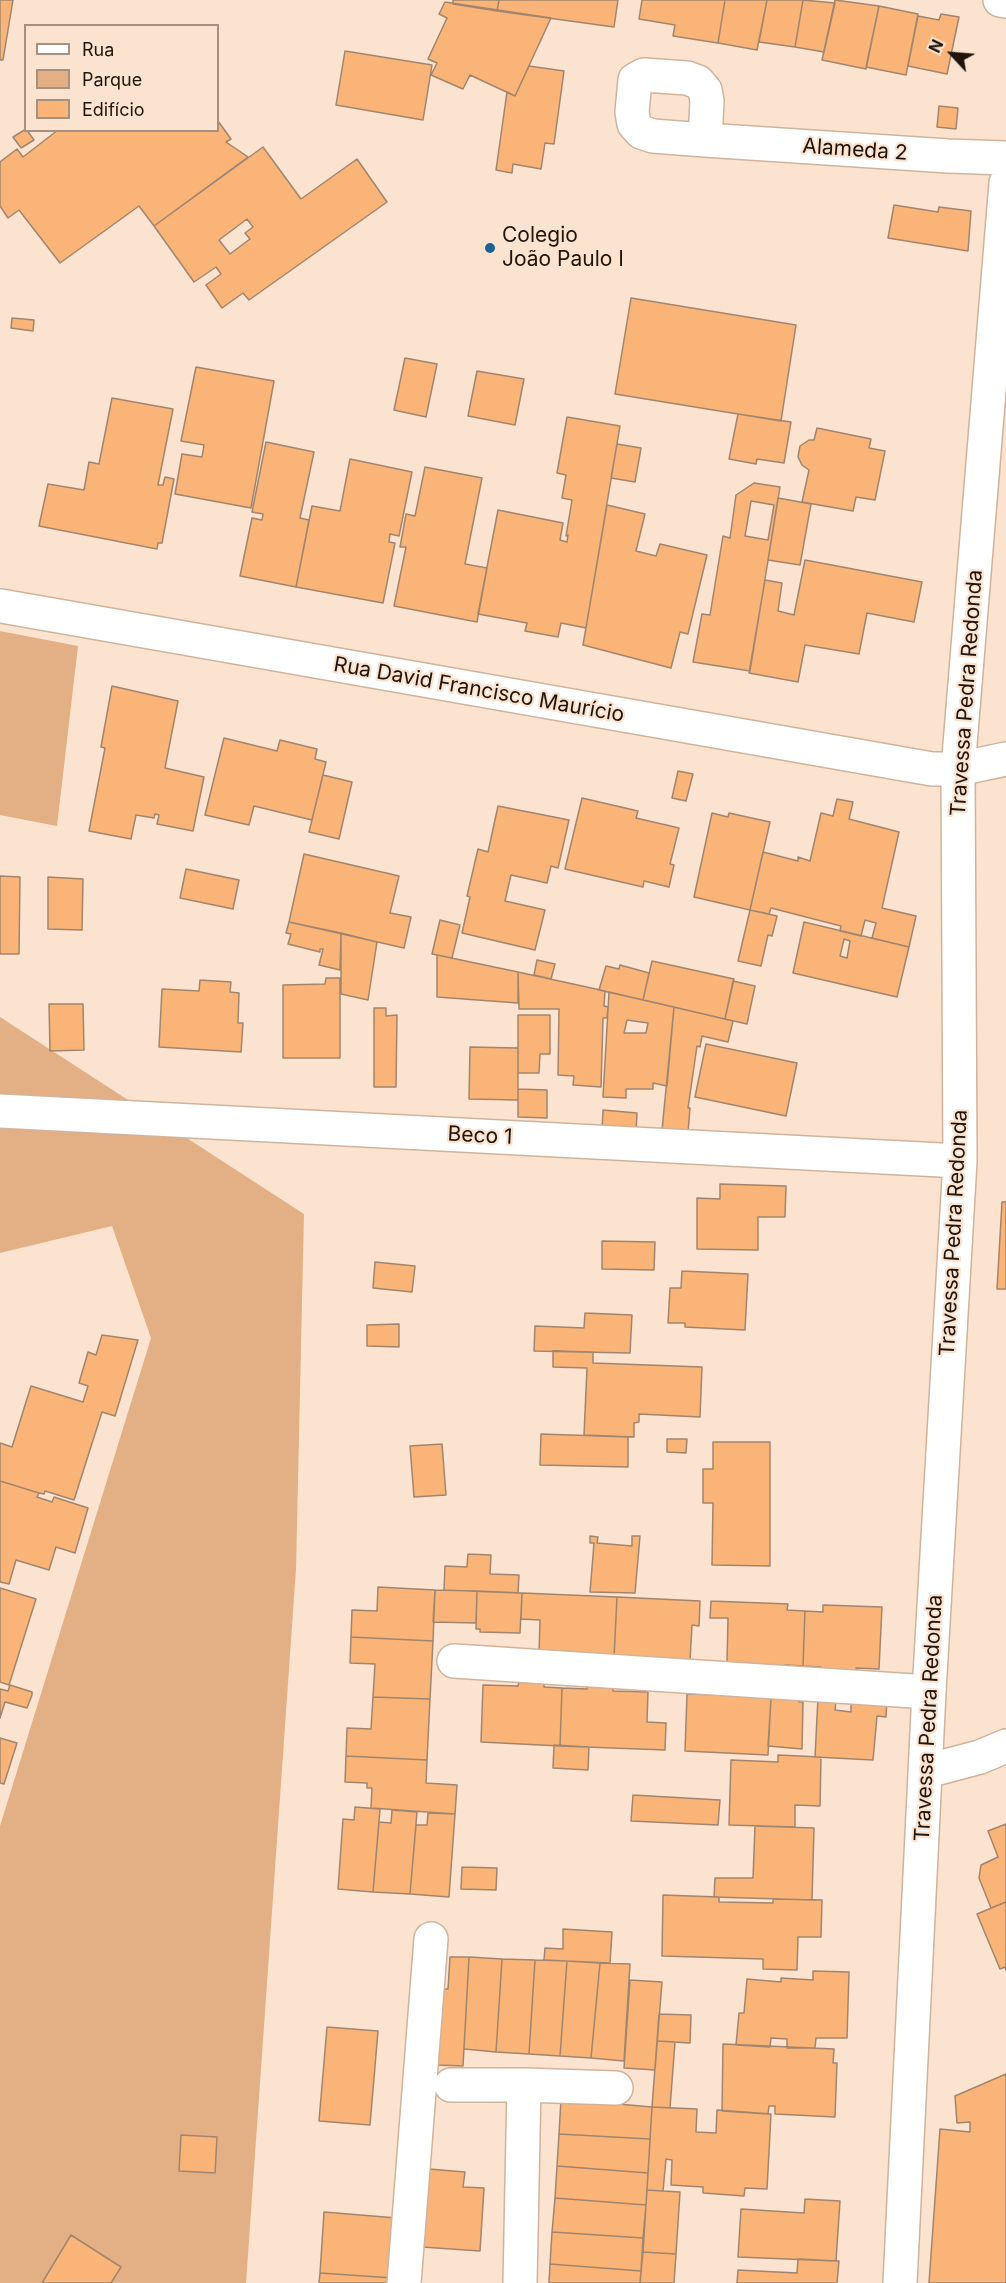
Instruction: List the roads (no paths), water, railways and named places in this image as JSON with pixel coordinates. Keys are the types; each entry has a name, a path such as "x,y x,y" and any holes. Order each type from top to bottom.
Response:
{"street":[{"path":"1000,0 1006,1"},
{"name":"Alameda 2","path":"705,140 1006,158"},
{"name":"Travessa Pedra Redonda","path":"900,2283 927,1771 929,1692 960,1161 958,769 1006,183"},
{"name":"Rua David Francisco Maurício","path":"1,606 932,769 958,769 1006,759"},
{"name":"Beco 1","path":"0,1111 960,1161"},
{"path":"454,1661 929,1692"},
{"path":"927,1771 980,1757 1006,1746"},
{"path":"404,2283 431,1940"},
{"path":"451,2085 616,2088"},
{"path":"520,2283 524,2085"}],"place":[{"name":"Colegio João Paulo I","path":"490,248"}]}
